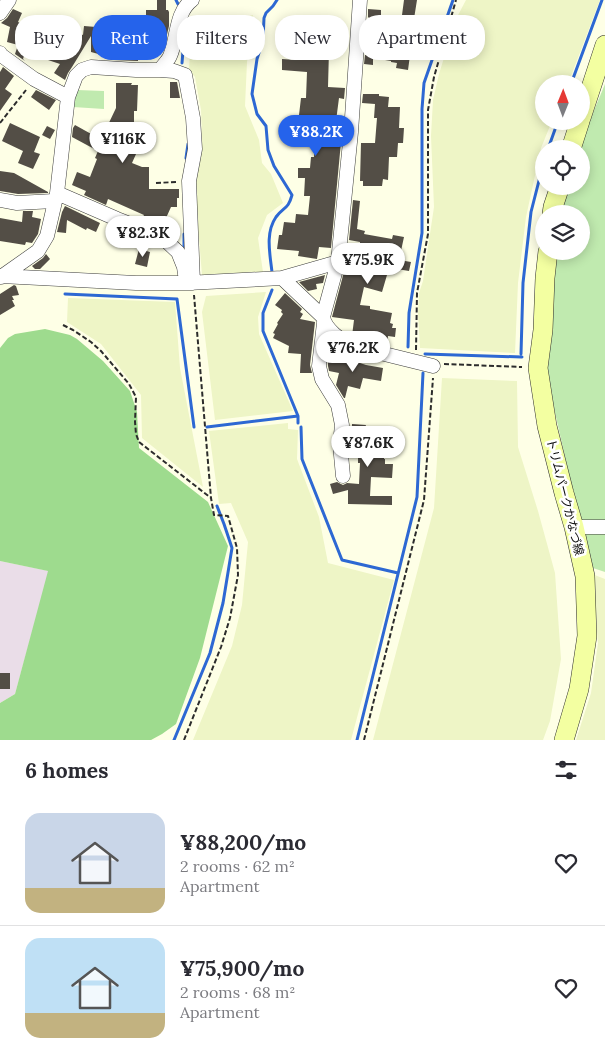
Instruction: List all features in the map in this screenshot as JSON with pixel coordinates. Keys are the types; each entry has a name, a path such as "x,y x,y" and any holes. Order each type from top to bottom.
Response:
{"main road":[{"path":"590,92 605,45"},
{"name":"トリムパークかなづ線","path":"547,260 543,330 538,368 547,426 585,576 587,636 579,689 564,740"}],"street":[{"path":"0,13 9,0"},
{"path":"343,476 340,444 342,425 338,405 322,379 319,366 323,320 338,262 351,132 360,0"},
{"path":"160,70 170,57 182,13 190,1"},
{"path":"0,55 34,79 68,98"},
{"path":"1,277 38,251 47,236 56,197 68,98 76,76 82,70 91,67 174,71 185,75 193,118 194,149 189,181 190,283"},
{"path":"0,200 17,203 56,197 161,236 178,252 190,283"},
{"path":"1,277 136,283 190,283 282,278 338,262"},
{"path":"282,278 341,341 352,346 437,365"},
{"path":"574,527 605,527"}],"path":[{"path":"416,354 417,293 428,234 428,110 434,77 456,0"},
{"path":"0,124 34,79"},
{"path":"156,183 189,181"},
{"path":"184,740 221,647 230,618 238,575 237,548 228,516 214,515 190,283"},
{"path":"63,325 91,342 101,351 128,384 136,397 135,422 139,442 212,498"},
{"path":"364,740 424,500 432,398 437,365 538,368"}],"shaded area":[{"path":"0,561 49,571 15,694 0,703"}],"green space":[{"path":"466,0 600,0 571,75 535,75 535,130 548,130 544,140 535,140 535,176 526,217 518,283 515,353 420,348 419,293 423,281 434,207 431,136 433,100 443,60 485,60 485,15 458,15"},
{"path":"190,60 247,60 245,106 259,140 262,163 271,174 283,203 267,215 258,238 263,272 202,275 195,189 202,137 201,110 195,77 189,70"},
{"path":"605,84 605,572 590,567 546,373 555,260 590,260 590,205 561,205 563,195 590,195 590,140 582,140 586,130 590,130 590,120"},
{"path":"77,90 104,91 104,109 73,107"},
{"path":"266,292 258,317 259,334 293,411 215,420 202,312 206,296"},
{"path":"68,298 175,302 180,368 203,487 142,438 141,395 101,344 67,322"},
{"path":"45,329 70,335 77,339 103,361 130,391 137,412 139,448 208,502 228,546 200,658 176,724 151,740 0,740 0,703 15,694 48,571 0,561 0,348 8,338 15,334"},
{"path":"442,378 517,381 518,447 555,573 561,659 550,721 543,740 373,740 434,508"},
{"path":"288,423 288,429 298,430 297,459 319,517 328,563 394,580 351,740 193,740 232,646 242,605 248,542 231,503 219,504 209,431"},
{"path":"592,574 605,579 605,740 576,740 591,693 598,643"}],"building":[{"path":"157,0 166,0 166,10 169,12 167,34 167,15 146,15 146,10 157,10"},
{"path":"404,0 417,0 415,15 402,15"},
{"path":"13,9 22,13 21,15 15,15 15,44 7,42 10,27 1,23"},
{"path":"368,9 381,10 381,15 368,15"},
{"path":"84,26 92,27 92,52 91,36 82,50"},
{"path":"48,60 76,60 65,80 54,73 60,64"},
{"path":"282,60 329,60 328,87 345,88 344,99 339,98 336,121 331,121 329,141 341,142 331,248 319,247 317,259 298,256 299,251 277,249 279,235 282,235 284,222 295,223 296,214 308,215 310,196 304,196 305,178 298,178 298,168 310,168 311,157 314,157 315,139 303,137 305,116 299,115 301,98 306,98 307,72 282,70"},
{"path":"364,60 373,60 373,65 364,64"},
{"path":"385,60 409,60 408,70 396,68 397,63"},
{"path":"3,67 14,76 5,89 12,94 0,111 0,72"},
{"path":"170,82 177,82 180,98 170,98"},
{"path":"116,83 138,85 137,111 134,111 134,127 145,134 132,163 142,167 149,167 149,189 179,189 177,207 171,207 162,227 142,219 144,215 108,199 106,205 84,195 86,191 72,185 77,172 90,177 98,151 72,137 73,128 75,125 93,135 97,125 106,129 116,108"},
{"path":"36,90 56,100 49,110 31,97"},
{"path":"363,94 379,94 379,96 389,97 388,107 400,107 399,128 404,128 403,143 398,143 397,157 389,157 388,180 383,179 382,186 363,186 363,181 360,181 361,143 375,143 377,118 374,118 375,104 362,103"},
{"path":"10,123 40,137 34,152 40,154 33,169 18,163 23,151 2,141"},
{"path":"47,126 55,130 50,139 42,135"},
{"path":"0,171 14,173 48,193 18,194 0,191"},
{"path":"353,200 360,201 357,229 365,231 364,234 392,239 393,235 404,237 399,260 381,256 378,272 387,275 382,292 364,287 360,305 392,313 390,323 393,324 392,328 396,328 395,337 388,336 387,346 352,336 354,320 332,317 345,268 359,265 365,267 369,246 349,240"},
{"path":"65,206 100,223 96,232 87,228 86,230 67,220 66,233 57,232"},
{"path":"23,211 33,211 32,217 41,219 38,234 32,243 26,242 25,245 0,241 0,218 22,222"},
{"path":"139,249 150,252 147,267 135,264"},
{"path":"46,254 50,259 40,269 35,269 32,266"},
{"path":"399,260 411,262 409,271 397,269"},
{"path":"325,275 323,283 316,284 317,289 308,291 299,282"},
{"path":"14,285 19,295 12,296 15,306 0,315 0,294"},
{"path":"285,293 302,309 300,312 303,314 300,319 315,322 310,365 312,373 300,373 301,354 288,353 289,346 273,338 277,323 283,314 282,310 275,305"},
{"path":"338,356 383,368 381,381 363,378 360,389 348,386 344,398 336,385 339,373 329,371 328,366 328,360 332,361 332,358 338,359"},
{"path":"352,424 366,425 365,428 385,430 384,459 385,464 393,464 392,478 371,477 370,496 392,496 392,505 348,504 348,490 333,494 330,484 337,482 343,485 347,483 359,484 360,463 358,463 358,453 360,453 361,436 352,435"},
{"path":"0,673 10,673 10,689 0,689"}],"waterway":[{"path":"176,0 178,4"},
{"path":"272,272 269,244 270,230 276,217 287,206 292,195 274,166 268,150 266,126 257,114 252,94 257,59 263,40 264,18 277,0"},
{"path":"408,347 409,313 422,233 422,109 424,83 453,0"},
{"path":"574,75 602,0"},
{"path":"551,140 555,130"},
{"path":"186,158 188,144"},
{"path":"521,354 523,283 531,212 535,195"},
{"path":"184,234 184,250"},
{"path":"272,290 263,313 263,331 298,416"},
{"path":"65,294 177,299 194,427"},
{"path":"425,354 522,357"},
{"path":"357,740 417,497 423,373"},
{"path":"207,427 298,416 298,423"},
{"path":"301,427 302,459 342,560 398,573"},
{"path":"174,740 210,653 223,603 232,548 217,506"}]}
